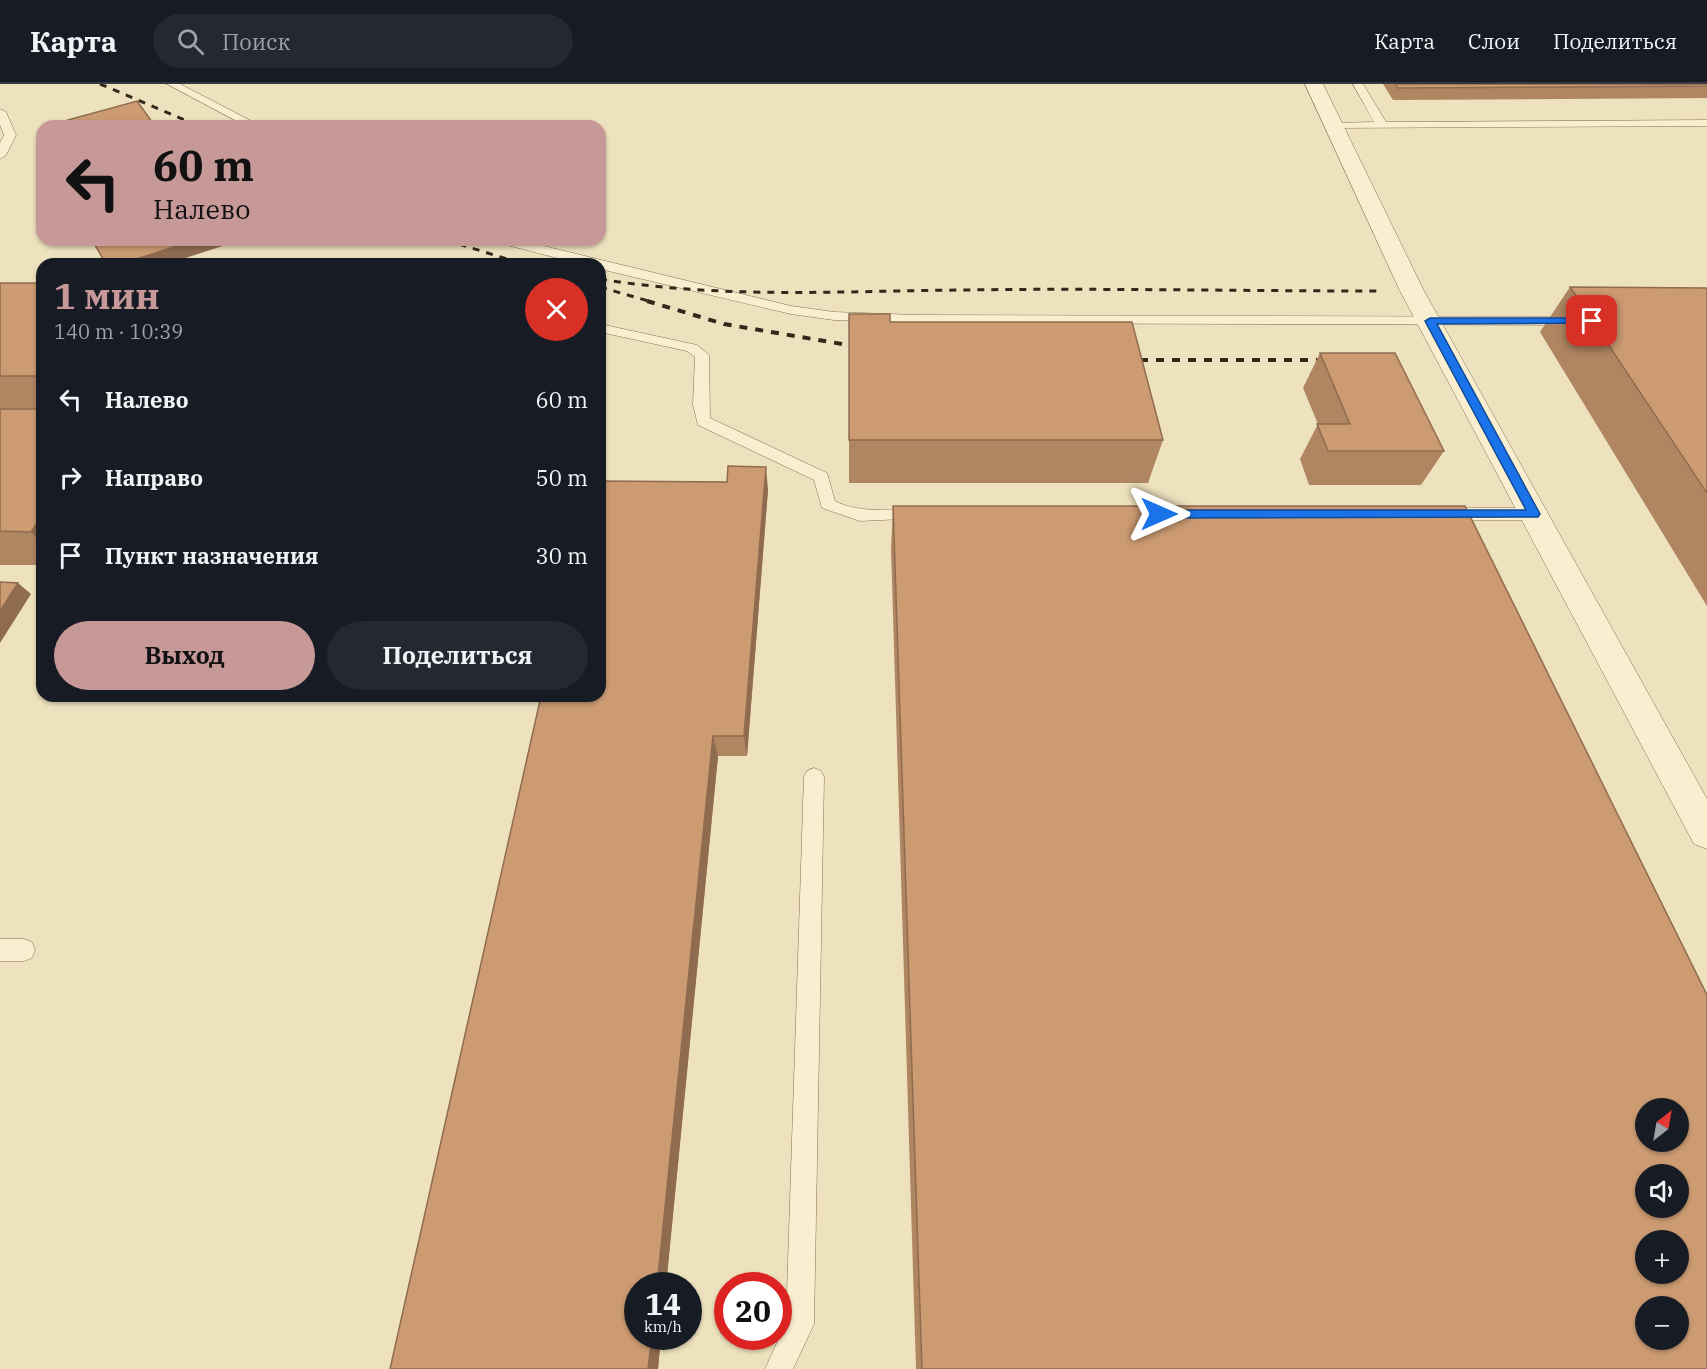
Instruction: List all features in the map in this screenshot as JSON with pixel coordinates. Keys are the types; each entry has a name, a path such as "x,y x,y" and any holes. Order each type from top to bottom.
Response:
{"street":[{"path":"1314,84 1412,291 1707,833"}],"lane":[{"path":"172,84 243,120"},
{"path":"1358,84 1382,126"},
{"path":"0,112 10,135 0,155"},
{"path":"1334,126 1707,123"},
{"path":"528,246 574,258"},
{"path":"606,266 750,302 834,316 916,319 1592,321"},
{"path":"606,329 676,343 692,348 702,355 704,367 699,406 703,421 725,435 813,472 820,477 828,504 838,511 855,514 938,514"},
{"path":"1426,514 1534,514"},
{"path":"779,1369 800,1324 814,777"},
{"path":"0,950 24,950"}],"building":[{"path":"1395,84 1707,84 1707,86 1398,88"},
{"path":"137,101 151,120 68,120"},
{"path":"96,246 176,246 140,258 102,258"},
{"path":"0,283 36,283 36,376 0,376"},
{"path":"1570,287 1707,288 1707,493"},
{"path":"849,314 890,314 890,322 1132,322 1163,440 849,440"},
{"path":"1320,353 1395,353 1444,451 1328,451 1317,424 1350,424"},
{"path":"0,409 36,409 36,524 31,532 0,531"},
{"path":"728,466 766,467 744,736 713,736 658,1272 624,1272 624,1350 650,1350 648,1369 390,1369 540,702 606,702 606,481 727,482"},
{"path":"893,506 1465,506 1707,995 1707,1369 922,1369"},
{"path":"0,582 18,583 0,611"}],"railway":[{"path":"100,84 185,120"},
{"path":"465,246 504,258"},
{"path":"606,280 736,292 1066,289 1377,291"},
{"path":"606,289 652,302"},
{"path":"647,301 724,324 866,348"},
{"path":"1124,360 1334,360"}],"route":[{"path":"1159,514 1534,514 1430,321 1592,321"}]}
